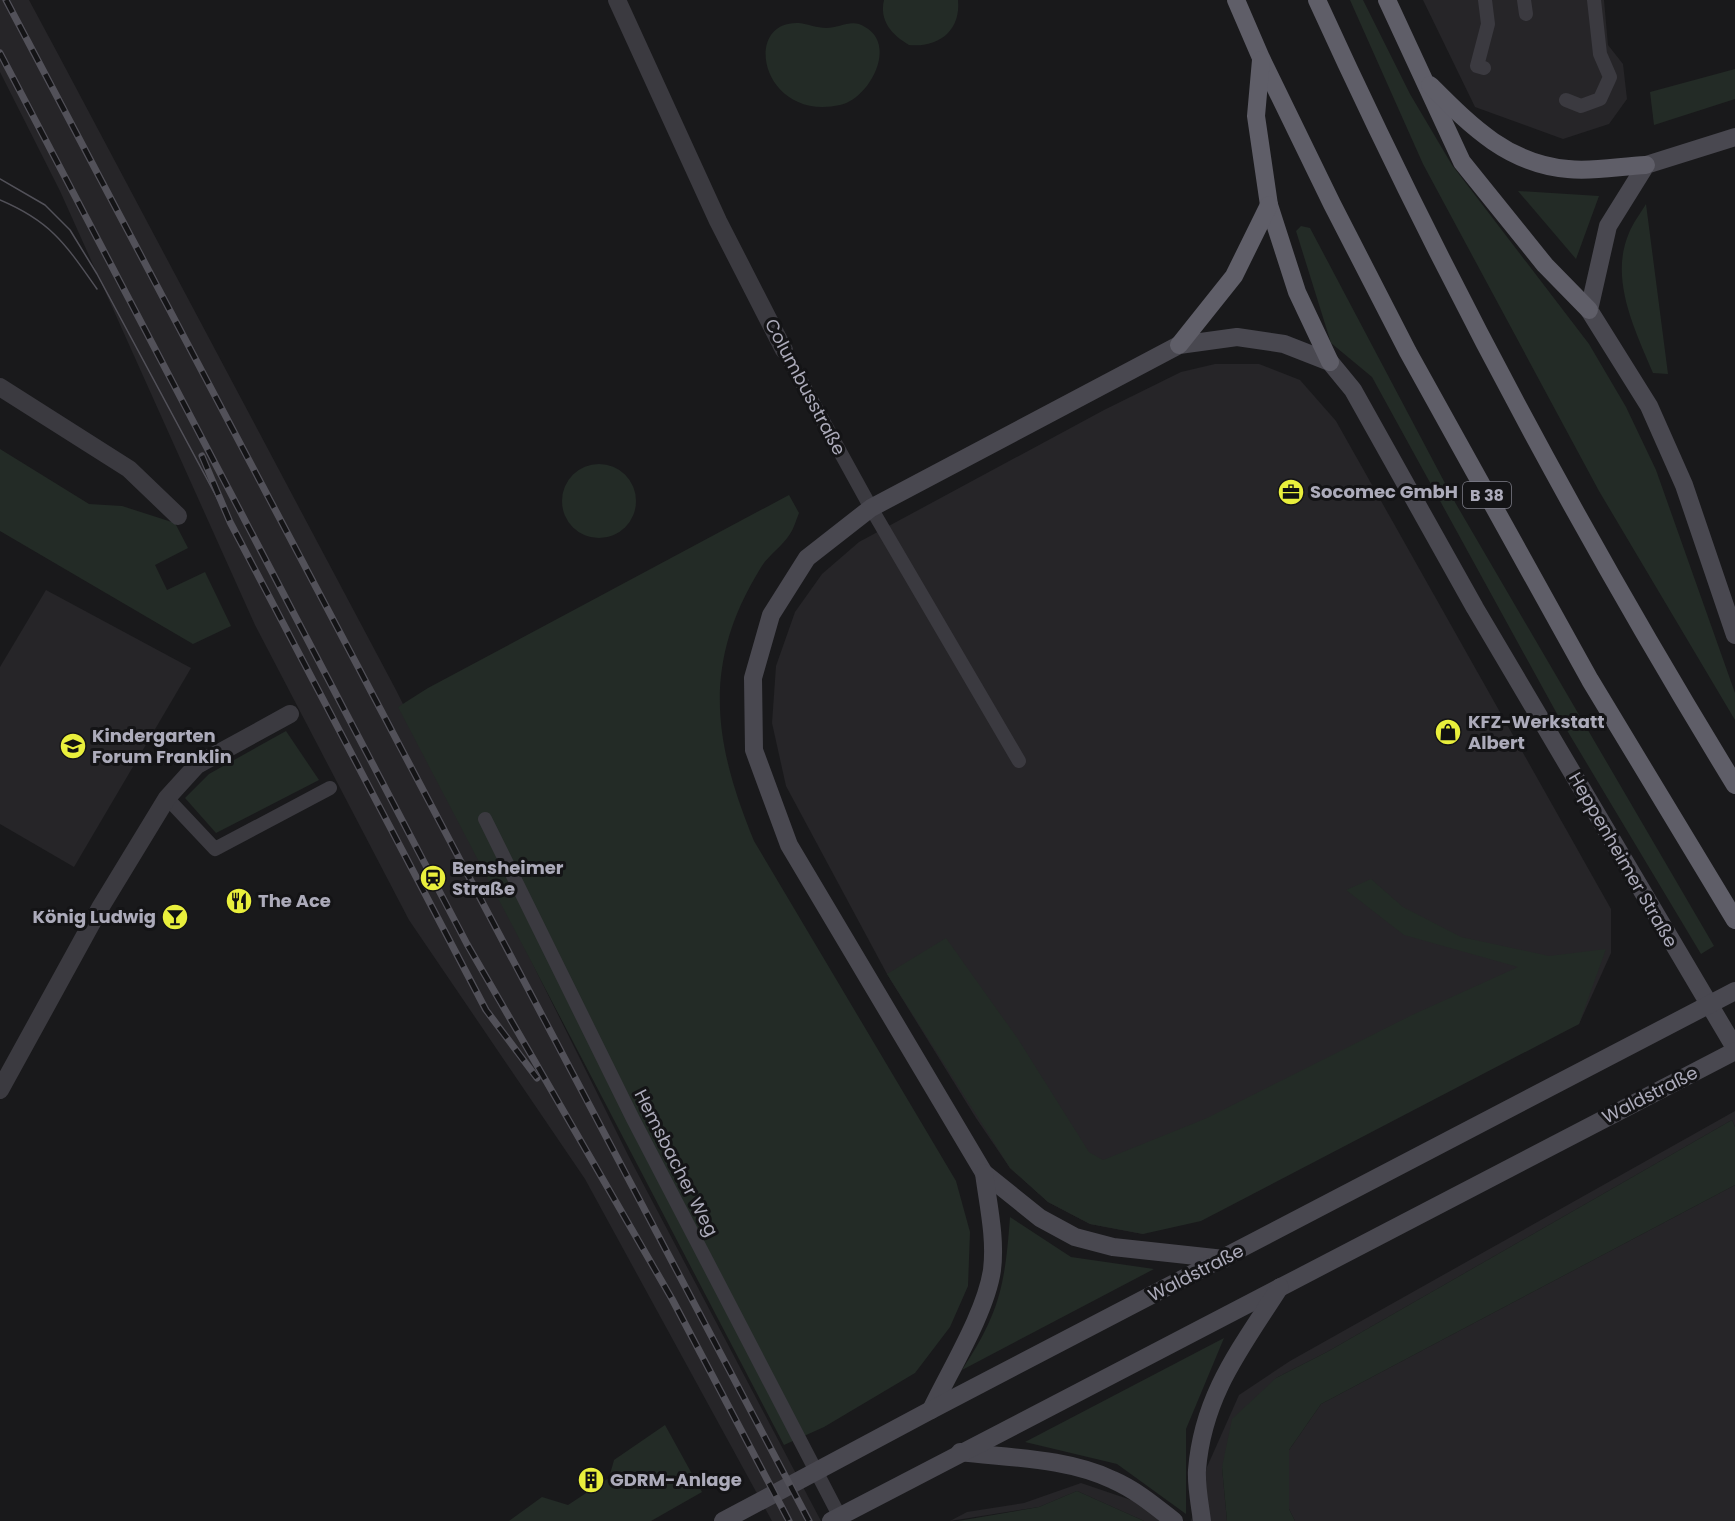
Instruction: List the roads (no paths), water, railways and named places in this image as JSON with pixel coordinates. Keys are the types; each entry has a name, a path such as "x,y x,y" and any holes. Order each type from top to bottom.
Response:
{"highway":[{"name":"B 38","path":"1236,0 1261,58 1332,204 1413,363 1590,680 1735,920"},
{"path":"1317,0 1427,234 1535,439 1735,785"},
{"path":"1387,0 1462,162 1545,265 1589,310"},
{"path":"1261,58 1256,116 1269,205 1297,292 1330,362"},
{"path":"1421,75 1471,126 1516,157 1568,170 1646,165"},
{"path":"1179,345 1234,276 1269,205"}],"main road":[{"path":"1735,136 1646,165 1608,226 1589,310 1649,406 1675,465 1735,635"},
{"path":"1224,1259 1113,1247 1075,1237 1041,1218 984,1173 789,845 754,750 753,678 771,615 807,558 871,508 1179,345 1237,337 1284,344 1330,362"},
{"name":"Heppenheimer Straße","path":"1330,362 1353,390 1475,608 1735,1050"},
{"name":"Waldstraße","path":"723,1521 931,1410 1735,991"},
{"name":"Waldstraße","path":"831,1521 1735,1050"},
{"path":"931,1410 984,1300 992,1270 992,1237 984,1173"},
{"path":"1202,1521 1197,1473 1203,1427 1220,1381 1281,1285"},
{"path":"960,1452 1061,1464 1113,1479 1145,1498 1174,1521"}],"street":[{"name":"Columbusstraße","path":"617,0 718,221 784,350"},
{"path":"0,387 129,469 178,516"},
{"path":"0,1090 100,908 166,798 197,765 290,714"}],"lane":[{"path":"1484,68 1477,66 1488,24 1485,0"},
{"path":"1566,100 1581,106 1600,99 1610,77 1600,54 1594,0"},
{"name":"Columbusstraße","path":"784,350 871,508 1019,761"},
{"path":"166,798 215,849 330,788"},
{"name":"Hemsbacher Weg","path":"484,819 633,1119 842,1521"}],"tram line":[{"path":"0,179 45,205 70,230 97,274 230,522"},
{"path":"0,200 33,217 56,236 97,289"}],"railway":[{"path":"6,0 809,1521"},
{"path":"0,53 467,944 672,1299 789,1521"},
{"path":"202,456 230,522 486,1010 537,1078"}],"place":[{"name":"Socomec GmbH","path":"1291,492"},
{"name":"KFZ-Werkstatt Albert","path":"1448,732"},
{"name":"Kindergarten Forum Franklin","path":"73,746"},
{"name":"Bensheimer Straße","path":"433,878"},
{"name":"The Ace","path":"239,901"},
{"name":"König Ludwig","path":"175,917"},
{"name":"GDRM-Anlage","path":"591,1480"}]}
